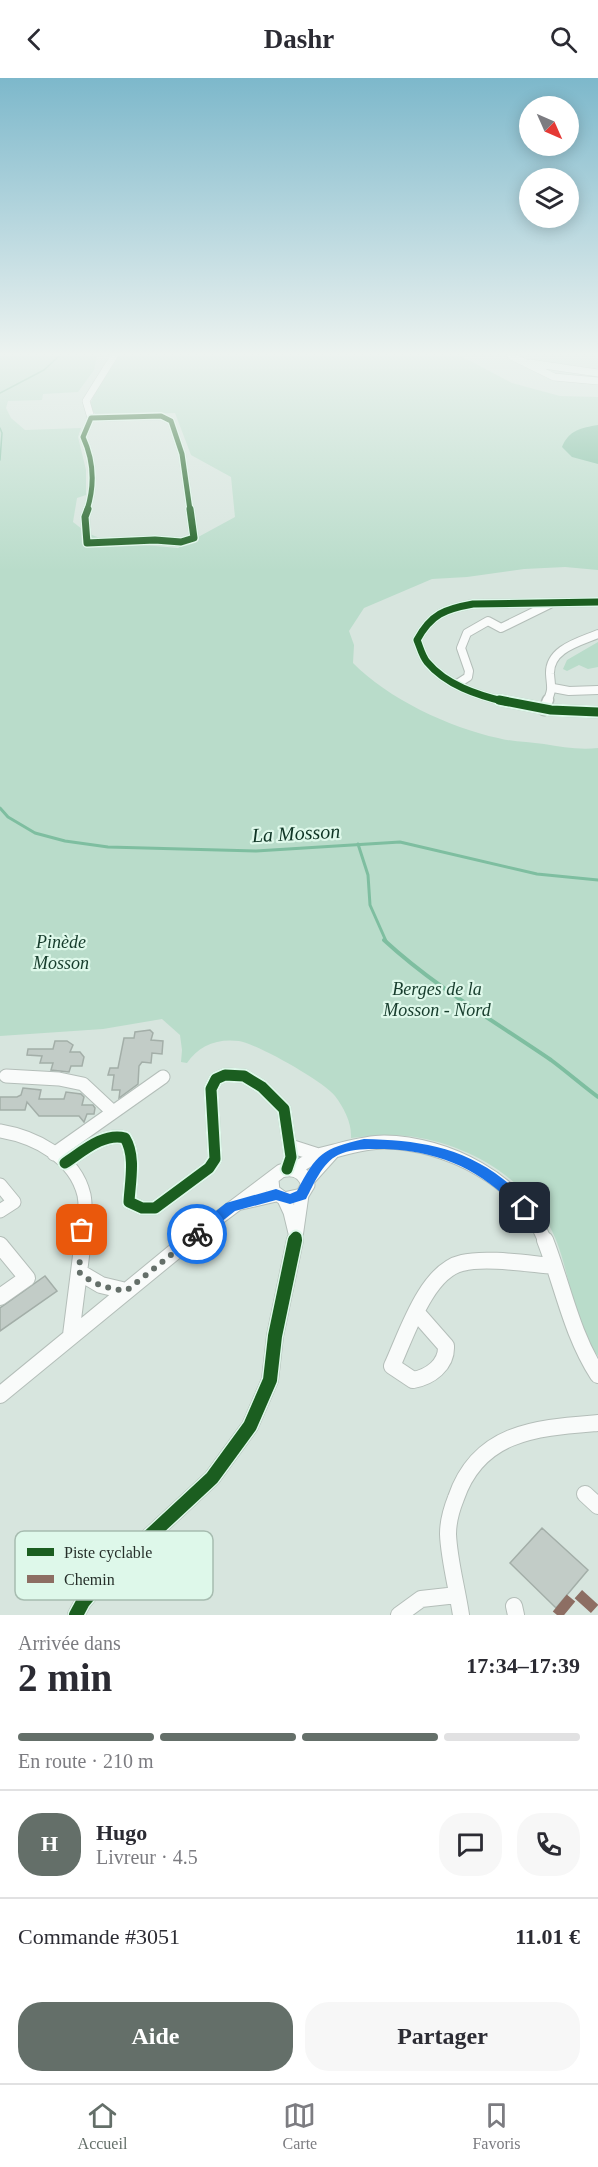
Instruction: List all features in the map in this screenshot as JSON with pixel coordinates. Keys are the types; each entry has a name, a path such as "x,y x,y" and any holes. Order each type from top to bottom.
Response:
{"street":[{"path":"87,428 83,437 91,454 93,465 90,501 85,518 87,543 194,538 182,454 173,428"},
{"path":"598,602 476,603 443,612 428,621 417,640 421,657 436,672 484,696 544,710 598,712"},
{"path":"457,684 468,677 469,671 461,648 467,633 488,621 501,628 550,604"},
{"path":"544,710 553,688 550,665 557,654 598,634"},
{"path":"553,688 569,691 598,690"},
{"path":"59,1158 102,1139 117,1136 125,1139 130,1147 129,1202 142,1208 155,1208 209,1168 215,1159 211,1089 216,1080 228,1073 248,1077 282,1107 290,1146 290,1169"},
{"path":"6,1076 59,1079 83,1084 113,1112"},
{"path":"59,1158 113,1112 163,1077"},
{"path":"0,1131 30,1138 59,1158 81,1184 85,1198 71,1335"},
{"path":"0,1395 231,1207 272,1180 278,1173 318,1155 364,1144 408,1145 462,1159 509,1191 540,1228 575,1336 585,1357 598,1375"},
{"path":"290,1146 318,1155"},
{"path":"307,1181 334,1151"},
{"path":"158,1531 193,1500 224,1465 249,1426 268,1386 302,1195 307,1188 307,1181 302,1173 290,1169"},
{"path":"272,1180 271,1188 290,1212 296,1238"},
{"path":"0,1185 14,1202 0,1211"},
{"path":"231,1207 302,1195"},
{"path":"0,1245 27,1278 0,1297"},
{"path":"417,1313 426,1291 441,1276 461,1263 495,1262 554,1266"},
{"path":"79,1272 92,1283 126,1291"},
{"path":"461,1615 448,1532 462,1481 490,1448 517,1435 544,1427 598,1423"},
{"path":"585,1494 598,1506"},
{"path":"399,1615 421,1599 457,1595"},
{"path":"76,1615 78,1607 85,1600"}],"green space":[{"path":"0,428 22,428 25,430 81,428 78,437 86,470 86,495 77,498 73,522 87,533 110,542 178,548 235,517 231,477 191,455 181,428 598,428 598,570 565,567 524,569 432,579 364,608 349,631 354,645 353,663 383,688 420,710 460,727 504,739 571,748 598,748 598,1356 584,1333 561,1254 538,1208 501,1172 479,1158 431,1140 406,1136 351,1138 347,1116 335,1096 304,1073 260,1049 231,1040 209,1044 191,1057 187,1063 181,1062 180,1035 162,1019 103,1029 0,1036"},
{"path":"598,642 598,667 588,669 579,665 567,671 563,669 567,660"}],"shaded area":[{"path":"584,428 598,428 598,464 572,457 562,447 568,437"}],"building":[{"path":"150,1030 153,1033 151,1040 163,1041 162,1054 152,1053 151,1063 142,1062 139,1066 138,1084 119,1098 120,1090 112,1090 114,1075 108,1075 110,1068 118,1068 124,1038 134,1038 135,1032"},
{"path":"55,1041 67,1041 73,1045 70,1052 80,1052 84,1057 82,1066 71,1066 69,1072 51,1070 53,1063 40,1063 42,1056 27,1055 28,1049 53,1049"},
{"path":"23,1088 41,1090 39,1099 64,1099 66,1092 81,1094 84,1097 82,1105 93,1105 94,1114 87,1114 84,1122 79,1116 39,1116 27,1102 25,1110 0,1110 0,1097 17,1097 21,1095"},
{"path":"45,1276 57,1291 0,1331 0,1308"},
{"path":"542,1528 588,1570 556,1608 510,1563"}],"waterway":[{"name":"La Mosson","path":"0,428 2,433 0,460"},
{"name":"La Mosson","path":"0,808 8,817 35,833 65,841 108,847 256,851 358,845"},
{"name":"La Mosson","path":"358,845 400,842 537,874 598,880"},
{"path":"358,845 368,875 370,905 386,941"},
{"path":"384,940 444,988 551,1060 598,1097"}],"marked path":[{"path":"557,1615 576,1592 598,1612"}],"cycle path":[{"path":"87,428 83,437 91,454 93,465 90,501 85,517 87,543 155,540 181,542 194,538 182,454 173,428"},
{"path":"598,602 547,604 493,602 454,607 438,614 425,625 417,640 425,660 442,676 465,689 522,706 598,712"},
{"path":"65,1163 98,1142 118,1136 125,1138 131,1157 129,1202 142,1208 155,1208 209,1168 215,1159 211,1089 216,1079 234,1074 244,1076 262,1087 284,1109 291,1157 287,1169"},
{"path":"156,1531 192,1498 226,1462 250,1426 265,1396 270,1380 275,1336 296,1237"},
{"path":"76,1615 85,1600"}],"way so far":[{"path":"82,1230 79,1272 92,1283 126,1291 197,1234"}],"route":[{"path":"197,1234 231,1207 276,1195 290,1199 302,1195 314,1171 334,1151 364,1144 408,1145 462,1159 509,1191 525,1208"}],"park label":[{"name":"Pinède Mosson","path":"61,952"},
{"name":"Berges de la Mosson - Nord","path":"437,999"}]}
